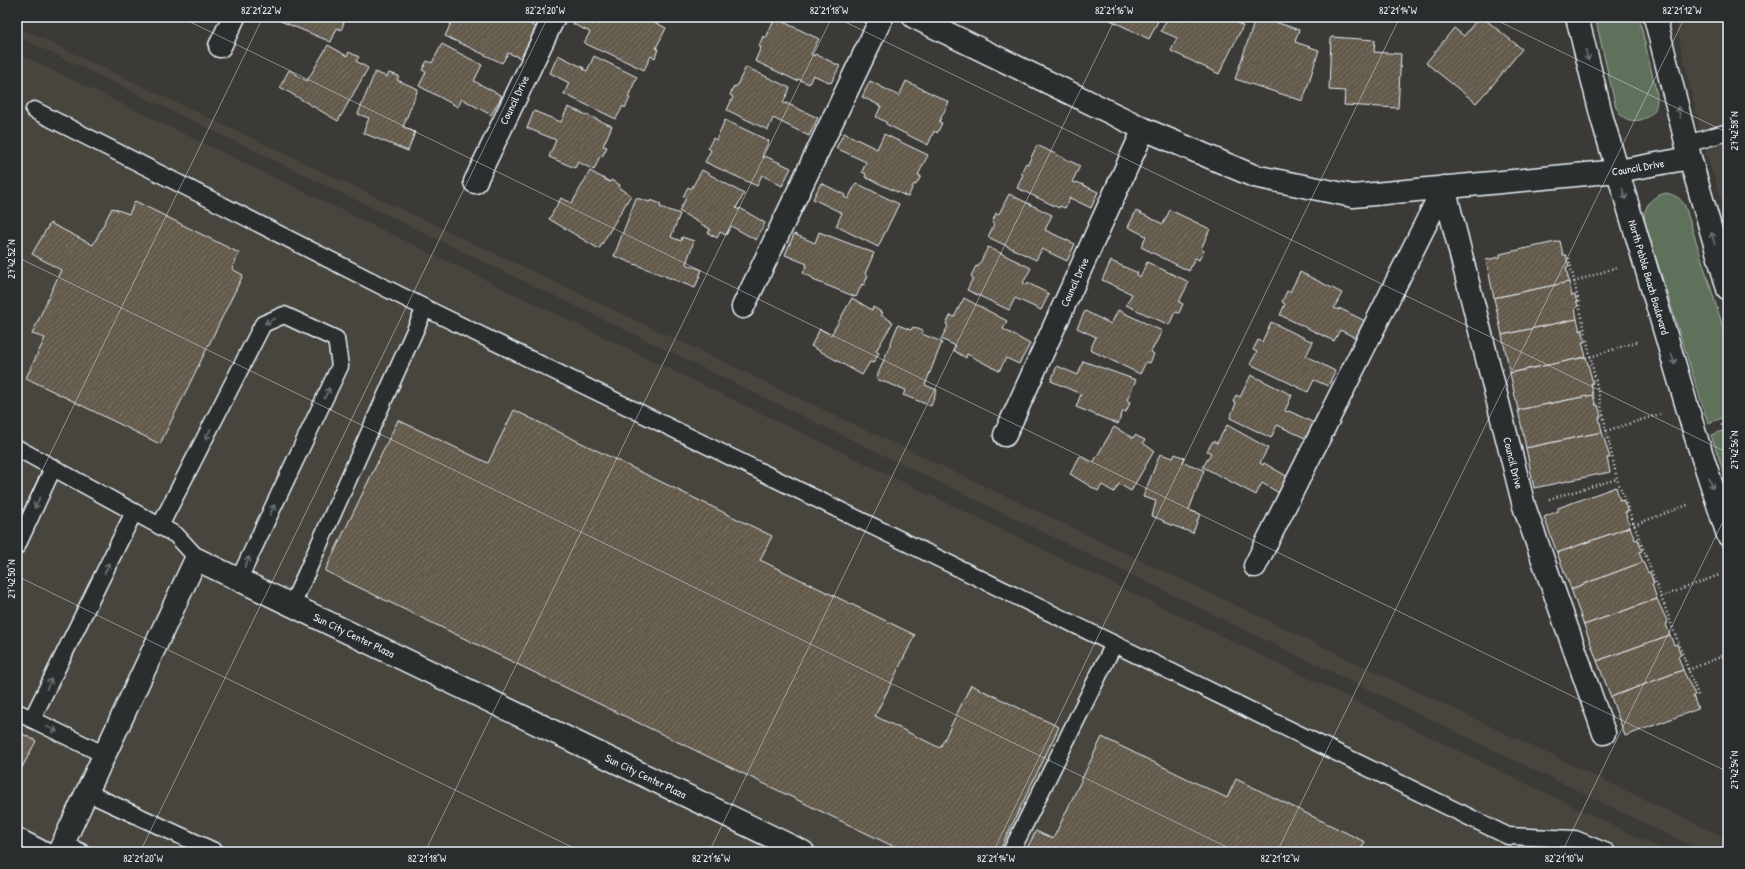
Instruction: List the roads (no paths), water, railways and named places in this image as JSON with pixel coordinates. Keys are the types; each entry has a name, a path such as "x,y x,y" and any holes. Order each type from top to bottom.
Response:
{"street":[{"path":"220,46 234,17"},
{"name":"Council Drive","path":"476,182 554,17"},
{"path":"743,307 882,17"},
{"name":"Council Drive","path":"914,17 1144,129 1254,176 1353,196 1618,171 1688,151"},
{"name":"North Pebble Beach Boulevard","path":"1578,17 1602,118 1695,434 1728,535"},
{"path":"1655,17 1688,151 1728,289"},
{"name":"Council Drive","path":"1005,436 1144,129"},
{"path":"1255,566 1444,187"},
{"name":"Council Drive","path":"1444,187 1524,506 1604,733"},
{"path":"63,850 105,755 196,559 199,560"},
{"name":"Sun City Center Plaza","path":"199,560 803,852"}],"lane":[{"path":"34,110 425,308 1508,836 1575,839 1607,852"},
{"path":"1688,151 1728,132"},
{"path":"292,605 425,308"},
{"path":"160,526 263,324 284,315 336,339 340,366 239,579"},
{"path":"17,448 176,535 199,560"},
{"path":"17,546 53,468"},
{"path":"32,719 134,512"},
{"path":"1011,852 1114,644"},
{"path":"17,712 105,755"},
{"path":"88,793 216,852"},
{"path":"17,836 63,850"}]}
